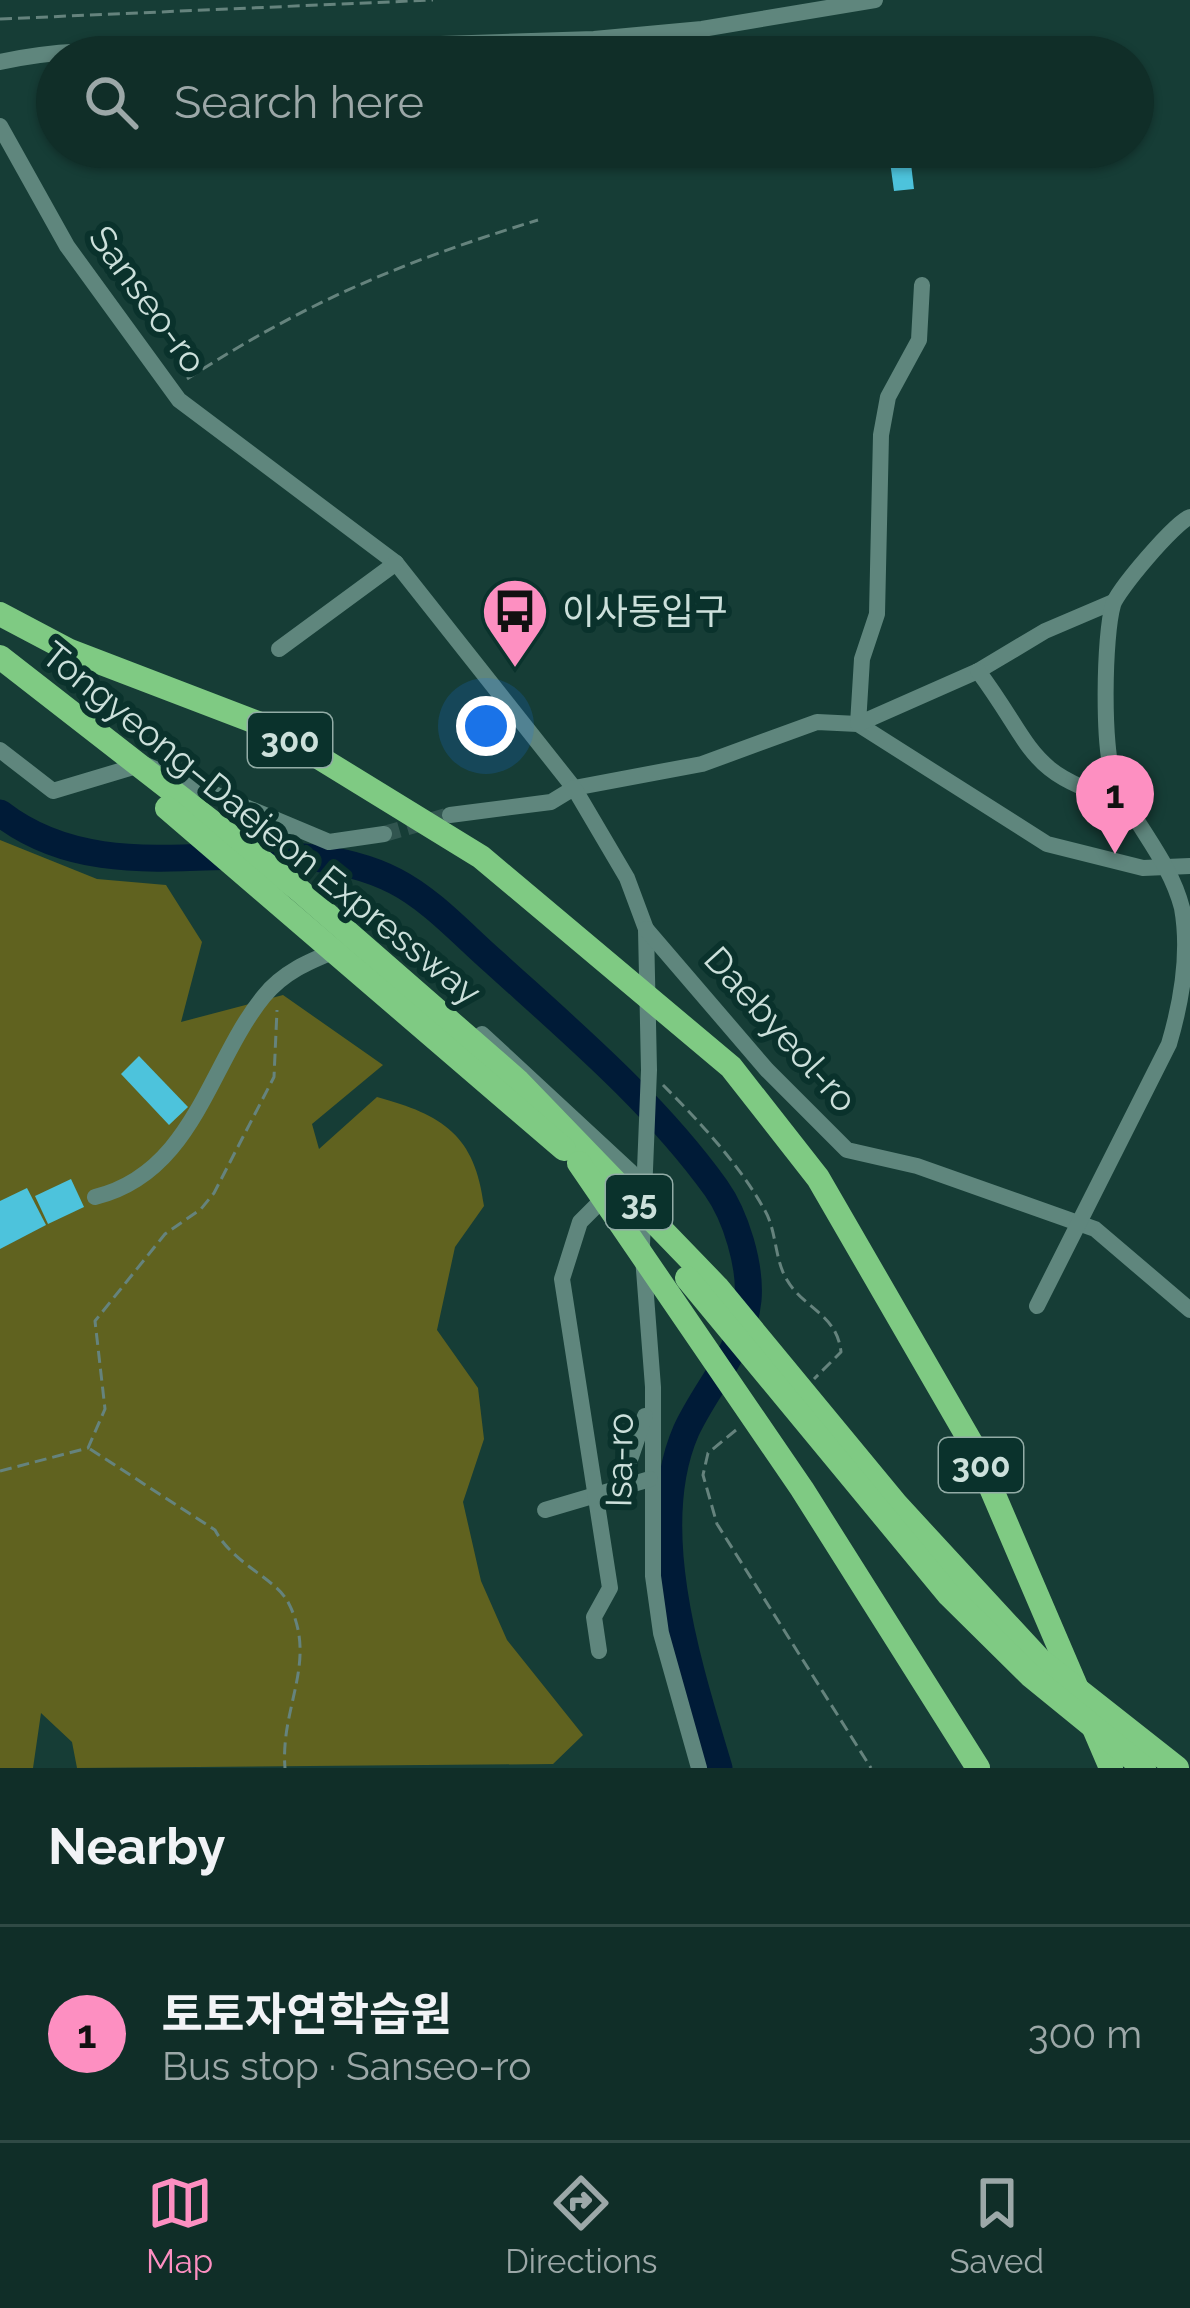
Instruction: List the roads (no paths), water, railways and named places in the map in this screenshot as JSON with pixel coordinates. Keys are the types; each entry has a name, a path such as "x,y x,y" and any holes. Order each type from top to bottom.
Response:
{"highway":[{"name":"300","path":"0,614 70,651 271,728 481,857 731,1067 818,1178 973,1446 1111,1768"},
{"name":"Tongyeong–Daejeon Expressway","path":"0,657 39,698 578,1163 705,1298 782,1400 950,1595 1030,1676 1144,1768"},
{"name":"Tongyeong–Daejeon Expressway","path":"0,677 39,698 298,889 518,1082 717,1286 896,1504 1040,1660 1178,1768"},
{"path":"578,1163 764,1432 978,1768"}],"street":[{"path":"626,36 702,29 875,0"},
{"path":"0,62 36,57"},
{"name":"Sanseo-ro","path":"0,125 67,246 171,389 396,563 574,788"},
{"path":"858,724 862,659 878,614 881,435 888,397 919,340 922,285"},
{"path":"450,815 551,802 574,788 702,764 817,722 858,724 978,671 1046,631 1113,602 1167,531 1190,517"},
{"path":"279,649 396,563"},
{"path":"1037,1306 1169,1044 1180,1005 1187,936 1169,868 1126,802 1107,752 1113,602"},
{"path":"978,671 1043,768 1084,791 1126,802"},
{"path":"858,724 1047,844 1116,864 1190,866"},
{"path":"0,750 53,791 143,764 329,842 384,834"},
{"path":"574,788 627,878 646,929"},
{"name":"Isa-ro","path":"646,929 648,1151 642,1244 653,1388 650,1479 661,1633 699,1768"},
{"name":"Daebyeol-ro","path":"646,929 767,1070 847,1150 916,1166 1081,1222 1190,1310"},
{"path":"95,1196 112,1192 180,1141 265,994 294,968 364,938 514,1061 631,1172"},
{"path":"599,1651 595,1617 610,1588 562,1279 580,1222 648,1151"},
{"path":"622,1483 653,1388"},
{"path":"545,1510 622,1483 650,1479"}],"waterway":[{"path":"0,813 46,839 94,853 144,858 298,857 348,864 395,881 447,918 611,1069 716,1188 741,1242 748,1300 739,1336 686,1431 674,1470 669,1512 670,1556 684,1645 719,1768"}],"tunnel":[{"path":"384,834 450,815"}],"place":[{"name":"이사동입구","path":"515,670"},
{"name":"토토자연학습원","path":"1115,854"}]}
